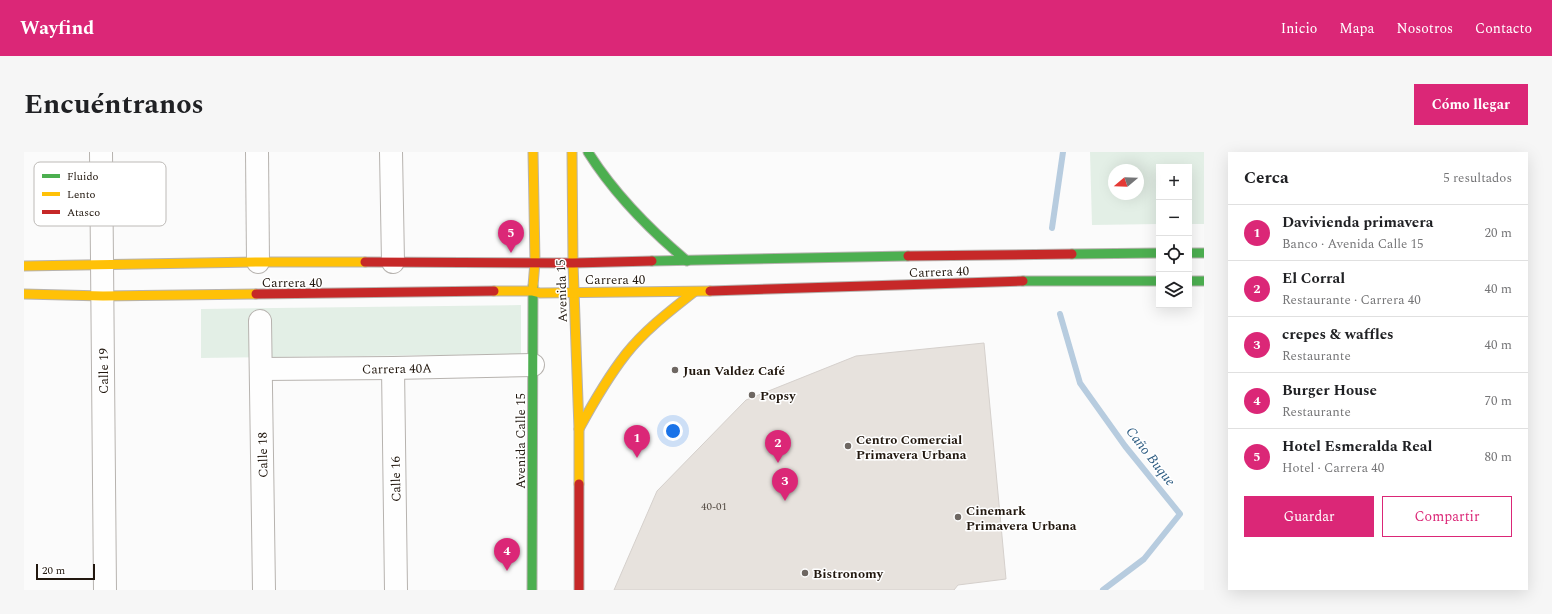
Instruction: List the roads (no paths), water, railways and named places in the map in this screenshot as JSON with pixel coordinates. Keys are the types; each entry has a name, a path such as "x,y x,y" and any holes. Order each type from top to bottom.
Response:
{"street":[{"name":"Calle 19","path":"101,152 101,162"},
{"path":"257,152 258,262"},
{"path":"391,152 393,262"},
{"name":"Avenida 15","path":"532,291 535,262 533,152"},
{"name":"Avenida 15","path":"572,152 573,263 579,429"},
{"path":"588,152 611,185 634,212 659,238 687,261"},
{"name":"Calle 19","path":"102,226 105,590"},
{"name":"Carrera 40","path":"24,266 102,266 258,262 573,263 1005,254 1156,253"},
{"path":"1192,253 1204,253"},
{"name":"Carrera 40","path":"24,294 103,296 532,291 540,293 694,292 1010,282 1156,281"},
{"path":"1192,281 1204,281"},
{"name":"Avenida Calle 15","path":"532,291 532,590"},
{"path":"579,590 579,429 600,389 627,353 658,320 694,292"},
{"name":"Calle 18","path":"260,321 264,590"},
{"name":"Carrera 40A","path":"261,369 533,365"},
{"name":"Calle 16","path":"393,368 396,590"}],"waterway":[{"name":"Caño Buque","path":"1052,228 1063,152"},
{"name":"Caño Buque","path":"1060,314 1080,383 1125,446 1180,514 1144,559 1103,590"}],"place":[{"name":"Hotel Esmeralda Real","path":"511,253"},
{"name":"Juan Valdez Café","path":"675,370"},
{"name":"Popsy","path":"752,395"},
{"name":"Centro Comercial Primavera Urbana","path":"848,446"},
{"name":"Davivienda primavera","path":"637,458"},
{"name":"El Corral","path":"778,463"},
{"name":"crepes & waffles","path":"785,501"},
{"name":"Cinemark Primavera Urbana","path":"958,517"},
{"name":"Burger House","path":"507,571"},
{"name":"Bistronomy","path":"805,573"}]}
